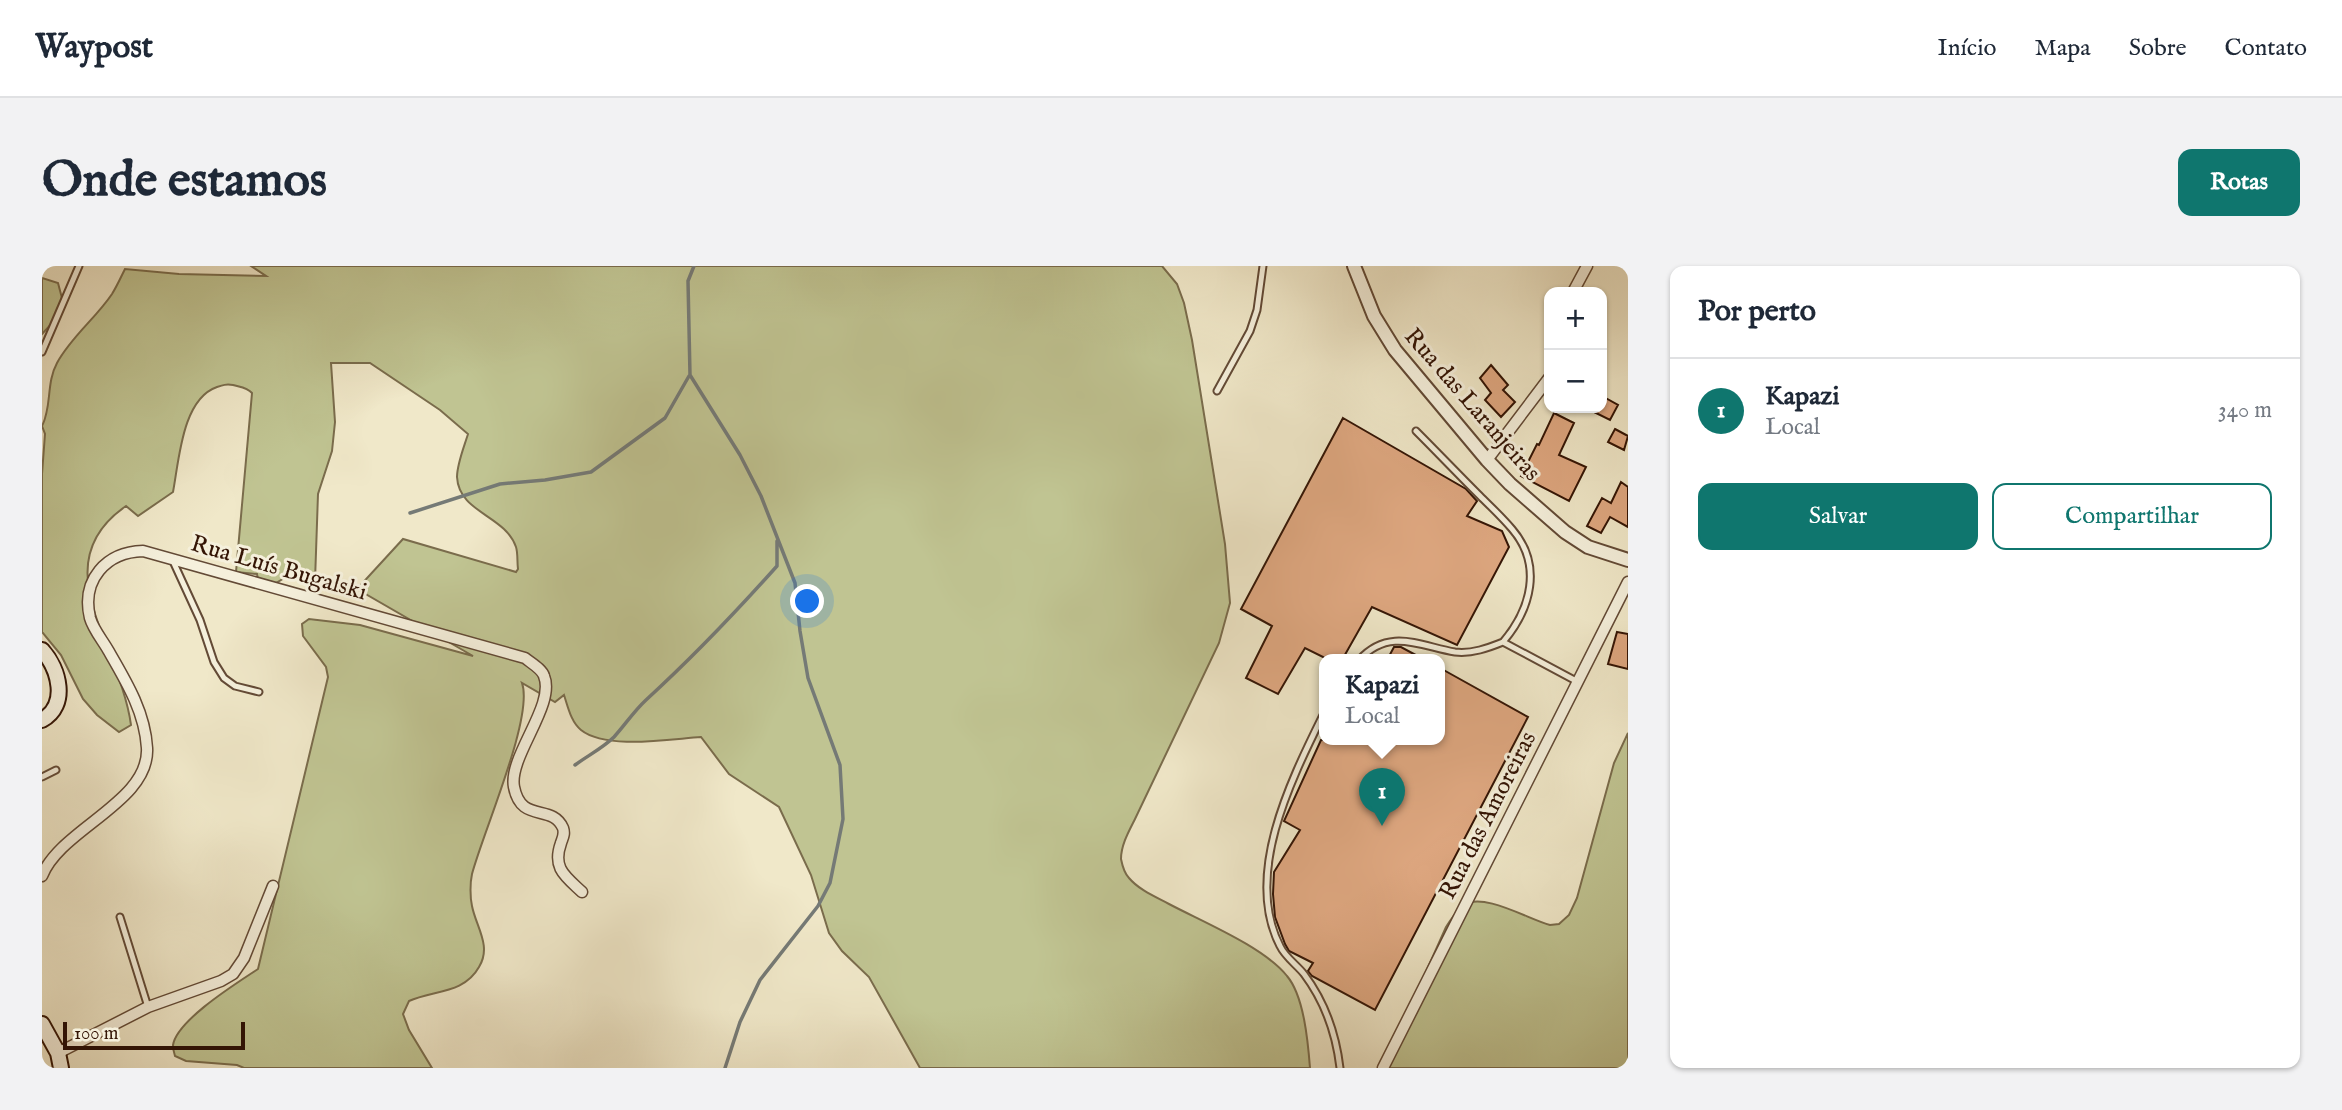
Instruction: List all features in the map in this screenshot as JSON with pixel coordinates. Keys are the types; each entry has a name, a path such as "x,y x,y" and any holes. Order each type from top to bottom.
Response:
{"main road":[{"path":"42,650 60,681 59,700 48,717 42,720"},
{"path":"42,1024 58,1053 61,1068"}],"street":[{"name":"Rua das Laranjeiras","path":"1354,266 1374,316 1395,350 1487,460 1565,532 1588,547 1628,560"},
{"path":"1576,287 1587,266"},
{"path":"1487,460 1544,386"},
{"name":"Rua Luís Bugalski","path":"43,873 65,845 125,793 142,774 147,751 142,717 123,676 90,619 90,591 107,560 125,551 144,551 525,658 544,674 547,691 513,784 517,800 526,810 549,815 561,824 565,834 557,855 558,866 582,892"},
{"name":"Rua das Amoreiras","path":"1383,1068 1628,582"},
{"path":"58,1053 148,1007 221,981 233,974 244,958 273,886"}],"lane":[{"path":"42,352 79,266"},
{"path":"1217,391 1250,331 1257,310 1263,266"},
{"path":"1363,654 1390,640 1419,642 1457,652 1482,650 1503,642 1516,626 1526,606 1531,576 1527,554 1514,530 1416,431"},
{"path":"172,559 200,620 214,662 224,678 236,686 259,692"},
{"path":"1503,642 1578,682"},
{"path":"1319,723 1300,762 1279,817 1268,861 1270,924 1281,949 1304,974 1323,1005 1336,1040 1340,1068"},
{"path":"42,777 56,770"},
{"path":"120,917 148,1007"}],"green space":[{"path":"251,266 1162,266 1177,284 1192,340 1225,544 1230,603 1219,643 1128,833 1121,859 1128,876 1143,890 1249,945 1277,965 1287,976 1301,1007 1310,1068 920,1068 869,977 842,951 829,933 811,875 779,807 729,774 701,737 622,742 592,736 575,723 564,695 555,702 522,683 524,699 521,721 506,776 471,878 471,902 484,944 483,959 473,976 465,982 457,987 409,1001 403,1014 409,1030 432,1068 244,1068 237,1065 186,1061 175,1056 173,1045 185,1025 209,1003 258,969 328,677 326,667 303,636 302,624 309,619 360,625 473,656 357,589 403,539 516,572 518,569 517,549 510,536 474,507 460,489 457,472 468,434 440,410 370,363 331,363 335,422 332,451 318,494 315,581 286,577 271,586 258,580 257,574 236,572 252,393 246,388 233,385 217,387 205,394 189,417 180,448 173,492 138,516 126,506 102,529 90,553 88,579 93,607 124,695 131,725 119,732 97,715 83,699 61,655 42,632 42,474 45,434 42,426 54,371 69,345 112,294 125,269 179,274 266,276"},
{"path":"42,278 58,283 63,302 56,319 42,334"},
{"path":"1628,733 1628,1068 1383,1068 1446,927 1461,907 1472,902 1494,904 1550,925 1559,924 1569,915 1577,898 1614,763"}],"building":[{"path":"1491,365 1508,385 1503,390 1515,402 1501,417 1485,400 1491,393 1480,378"},
{"path":"1607,399 1618,405 1610,420 1596,413 1607,413"},
{"path":"1554,413 1574,423 1559,455 1586,467 1569,501 1521,476 1537,444 1539,445"},
{"path":"1343,418 1466,489 1477,501 1467,516 1502,531 1509,547 1457,645 1372,607 1345,654 1319,655 1305,648 1278,694 1246,678 1272,626 1241,609"},
{"path":"1615,429 1628,436 1624,450 1608,442"},
{"path":"1621,482 1628,487 1628,527 1610,517 1601,533 1587,526 1602,498 1611,503"},
{"path":"1617,632 1628,634 1628,669 1608,664"},
{"path":"1394,647 1401,647 1414,654 1390,654"},
{"path":"1445,671 1528,717 1375,1010 1312,976 1308,971 1313,963 1289,951 1285,944 1275,917 1274,872 1300,830 1284,821 1319,744 1445,745"}],"waterway":[{"path":"694,266 688,281 690,375 740,455 761,496 795,583 808,678 840,765 843,819 830,883 818,906 760,980 740,1022 725,1068"},
{"path":"410,513 500,484 591,472 665,418 689,376"},
{"path":"575,765 614,737 642,704 697,652 761,584 777,566 777,541"}],"place":[{"name":"Kapazi","path":"1382,826"}]}
